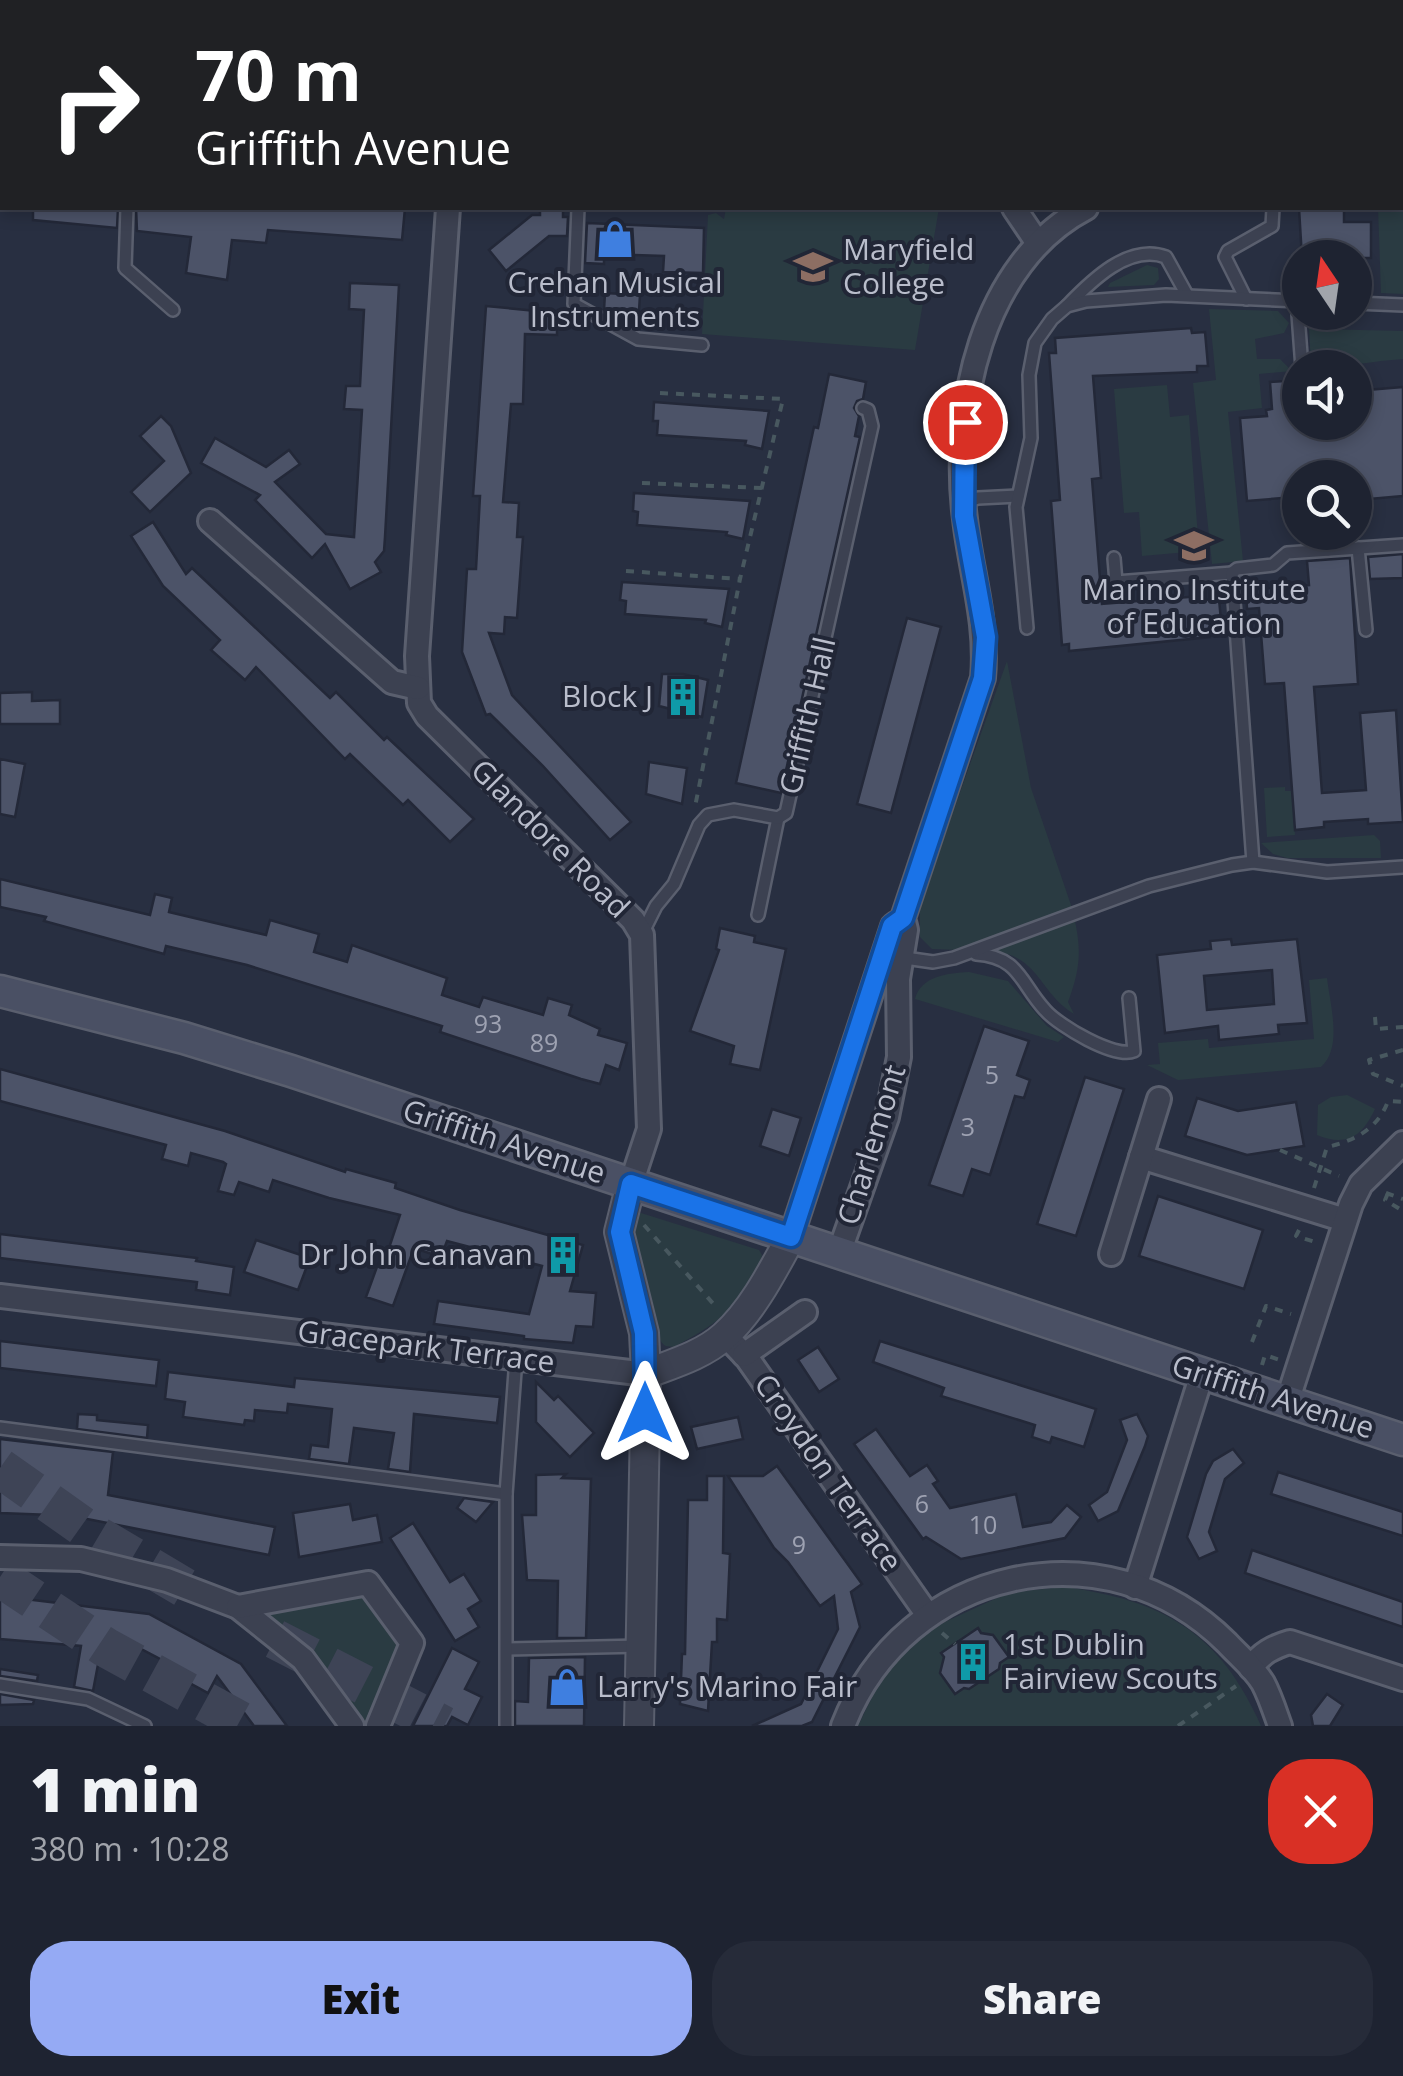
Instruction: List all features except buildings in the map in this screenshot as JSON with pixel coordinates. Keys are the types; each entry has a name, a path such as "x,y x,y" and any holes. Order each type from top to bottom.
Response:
{"main road":[{"name":"Griffith Avenue","path":"0,991 184,1038 633,1199 791,1237 1403,1440"}],"street":[{"name":"Glandore Road","path":"448,210 417,656 419,703 427,716 633,920 642,935 649,1129 633,1199"},
{"path":"1015,210 1037,242"},
{"name":"Charlemont","path":"791,1237 892,954 906,930 903,918 983,678 986,637 964,503 965,422 976,358 1012,273 1037,242 1083,210"},
{"path":"210,521 392,682 418,688"},
{"name":"Charlemont","path":"838,1253 886,1117 900,1057 892,954"},
{"path":"1111,1254 1159,1099"},
{"path":"1287,1402 1345,1220 1361,1184 1403,1143"},
{"path":"1141,1157 1345,1220"},
{"path":"633,1199 620,1232 644,1333 646,1374 639,1726"},
{"name":"Gracepark Terrace","path":"0,1296 646,1374 734,1338 791,1237"},
{"path":"734,1338 805,1312"},
{"name":"Croydon Terrace","path":"734,1338 926,1614"},
{"path":"1135,1587 1202,1374"},
{"path":"0,1557 80,1559 166,1580 238,1607 303,1659 352,1726"},
{"path":"844,1726 855,1696 878,1662 926,1614 999,1581 1054,1573 1092,1576 1135,1587 1183,1606 1252,1668 1263,1683 1280,1726"},
{"path":"238,1607 368,1582 412,1644 378,1726"},
{"path":"1252,1668 1258,1658 1275,1646 1290,1642 1403,1679"}],"lane":[{"path":"127,210 125,268 173,310"},
{"path":"578,210 574,304 638,339 702,345"},
{"path":"1246,299 1225,257 1228,251 1272,226 1273,210"},
{"path":"1026,628 1016,534 1018,496 1031,438 1028,375 1035,343 1052,319 1104,272 1142,252 1166,257 1187,295"},
{"path":"1067,306 1086,301 1187,295 1282,300"},
{"path":"1372,304 1403,305"},
{"name":"Griffith Hall","path":"642,935 656,906 674,884 708,815 734,810 778,818 786,813 872,426 868,410 863,408"},
{"path":"964,503 978,498 1018,496"},
{"path":"1372,547 1403,545"},
{"path":"1114,558 1116,582 1232,574 1237,569 1273,565 1287,553 1328,550"},
{"path":"1358,550 1366,630"},
{"path":"1232,574 1253,862"},
{"path":"758,915 778,818"},
{"path":"892,954 932,962 969,954 1050,920 1149,886 1253,862 1328,872 1403,867"},
{"path":"969,954 985,954 1012,965 1045,1010 1068,1028 1122,1054 1134,1051 1129,998"},
{"path":"506,1726 506,1494 516,1358"},
{"path":"0,1428 506,1494"},
{"path":"507,1648 641,1646"},
{"path":"0,1685 88,1698 146,1726"}],"path":[{"path":"660,393 783,399 740,579 695,800 696,812"},
{"path":"642,483 762,488"},
{"path":"626,570 740,579"},
{"path":"1375,1017 1376,1030 1403,1027"},
{"path":"1403,1050 1370,1060 1373,1074 1403,1086"},
{"path":"1388,1193 1385,1200 1403,1211"},
{"path":"633,1199 734,1338"},
{"path":"1178,1726 1240,1683 1252,1668"}],"shaded area":[{"name":"Maryfield College","path":"726,210 939,210 915,350 702,334 708,215 716,213 724,219"},
{"path":"1378,210 1403,210 1403,294 1381,293"},
{"path":"1147,265 1158,268 1159,279 1154,285 1108,287 1110,283"},
{"path":"1209,309 1278,311 1284,333 1255,339 1257,359 1280,359 1282,372 1259,374 1262,408 1228,412 1243,561 1212,564 1193,383 1216,380"},
{"path":"1309,330 1403,331 1403,359 1372,362 1372,350 1310,350"},
{"path":"1167,385 1170,417 1189,415 1199,551 1142,556 1139,512 1124,513 1114,389"},
{"path":"1007,661 1031,788 1072,908 960,950 932,949 920,937 920,904"},
{"path":"1285,787 1285,791 1292,791 1295,835 1267,837 1264,788"},
{"path":"1374,835 1380,841 1381,858 1287,858 1273,854 1261,843"},
{"path":"1074,917 1078,960 1068,1002 1074,1014 1020,960 992,951"},
{"path":"969,972 1008,981 1047,1026 1064,1037 1058,1042 915,999 929,981"},
{"path":"1327,978 1333,1037 1328,1059 1321,1067 1178,1080 1147,1065 1160,1064 1158,1043 1208,1039 1209,1048 1314,1039 1309,980"},
{"path":"1347,1095 1375,1109 1365,1127 1345,1139 1317,1135 1318,1105 1331,1097"},
{"path":"634,1214 759,1250 762,1255 749,1287 729,1311 674,1347 660,1340 646,1298 634,1224"},
{"path":"1065,1587 1131,1601 1184,1626 1227,1667 1261,1726 858,1726 894,1664 934,1627 1010,1592"},
{"path":"365,1593 401,1642 365,1726 317,1665 259,1612"}],"tunnel":[{"path":"0,1468 89,1531 190,1591"},
{"path":"0,1577 105,1647 249,1726"},
{"path":"275,1639 444,1726"}],"place":[{"name":"Crehan Musical Instruments","path":"615,239"},
{"name":"Maryfield College","path":"813,267"},
{"name":"Marino Institute of Education","path":"1194,546"},
{"name":"Block J","path":"683,697"},
{"name":"Dr John Canavan","path":"563,1255"},
{"name":"1st Dublin Fairview Scouts","path":"973,1662"},
{"name":"Larry's Marino Fair","path":"567,1687"}],"route":[{"path":"645,1413 644,1333 620,1232 631,1184 791,1237 892,926 903,918 983,678 986,637 964,516 965,422"}]}
